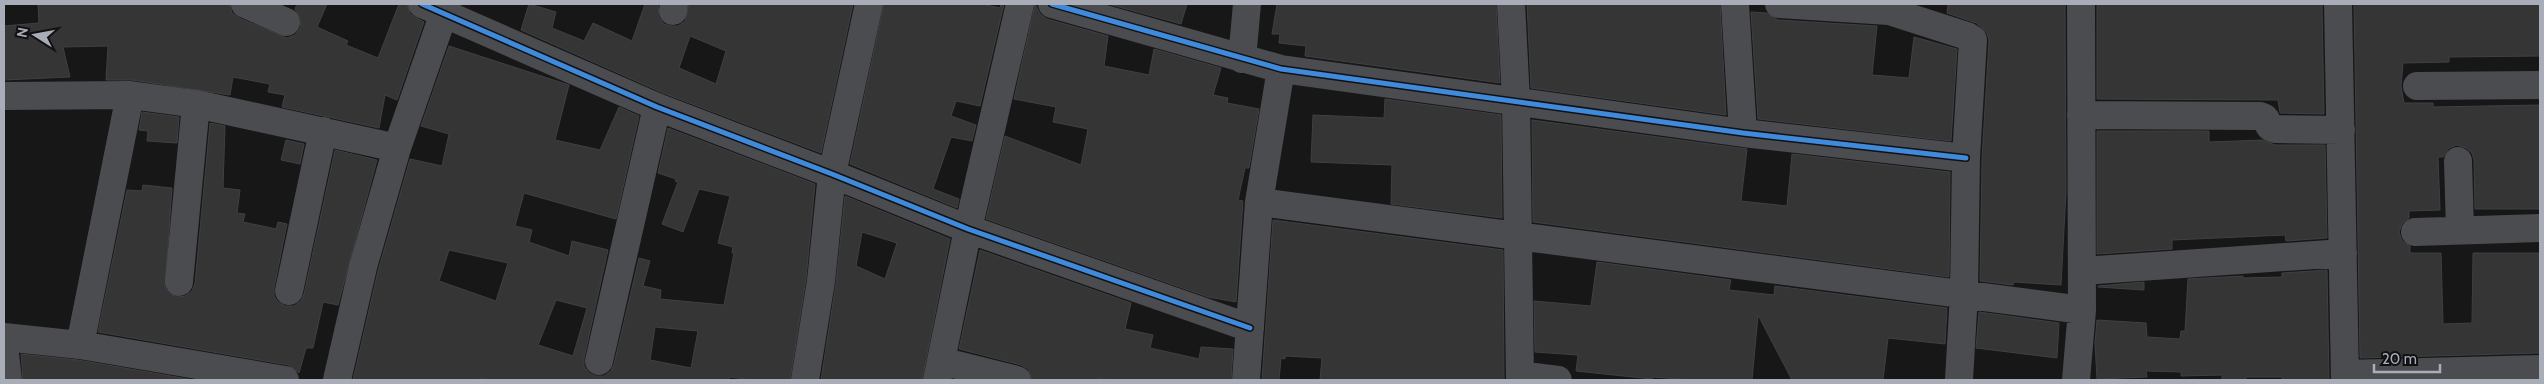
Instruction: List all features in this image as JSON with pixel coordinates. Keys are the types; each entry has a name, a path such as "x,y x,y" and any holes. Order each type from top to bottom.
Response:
{"street":[{"path":"245,4 286,22"},
{"path":"805,380 822,281 832,174 869,4"},
{"path":"1017,380 939,370 968,229 1020,4"},
{"path":"1052,4 1242,60 1281,69 1744,133 1966,158"},
{"path":"1242,60 1247,4"},
{"path":"1511,4 1516,100 1520,378 1558,380"},
{"path":"1735,4 1744,133"},
{"path":"1780,4 1889,11 1958,33 1973,40 1966,158 1964,293 1959,380"},
{"path":"2076,380 2082,310 2081,4"},
{"path":"2338,4 2345,377 2540,369"},
{"path":"337,380 363,267 438,7 656,107 832,174 968,229 1250,328"},
{"path":"1246,380 1259,202 1281,69"},
{"path":"2417,86 2540,85"},
{"path":"4,96 130,95 196,104 397,148"},
{"path":"80,345 130,95"},
{"path":"179,282 196,104"},
{"path":"599,361 656,107"},
{"path":"2081,115 2260,116 2265,118 2270,126 2275,129 2340,130"},
{"path":"289,291 323,131"},
{"path":"2458,161 2460,230"},
{"path":"1259,202 1517,234 2082,310"},
{"path":"2416,232 2540,228"},
{"path":"2082,271 2342,252"},
{"path":"4,337 80,345 285,380"},
{"path":"4,346 8,380"}],"building":[{"path":"38,4 230,4 232,13 239,18 287,38 295,35 300,28 301,20 295,9 297,4 327,4 317,27 348,41 346,45 378,58 399,4 407,4 410,14 424,22 397,100 385,95 379,128 282,107 285,95 268,92 270,84 233,77 230,95 132,80 106,80 108,46 63,47 70,77 4,80 4,26 39,23"},
{"path":"529,4 556,12 552,28 584,41 593,23 632,41 645,4 658,4 659,17 664,24 678,26 685,21 689,4 853,4 821,153 663,93 521,30","holes":["690,36 726,51 716,84 679,68"]},
{"path":"884,4 982,4 1000,8 1001,4 1004,4 980,106 956,101 951,116 976,125 972,141 951,137 933,189 959,199 957,208 850,164"},
{"path":"1035,4 1040,14 1047,19 1108,36 1104,66 1149,75 1154,49 1221,68 1213,95 1228,98 1227,103 1259,109 1249,168 1245,168 1238,200 1243,201 1236,302 1208,297 986,219 1005,136 1081,165 1088,129 1053,122 1056,107 1014,99"},
{"path":"1108,4 1187,4 1181,24"},
{"path":"1277,4 1496,4 1500,83 1305,56 1306,46 1279,43 1280,34 1272,34"},
{"path":"1527,4 1720,4 1726,115 1531,88"},
{"path":"1948,4 2065,4 2066,191 2061,285 2014,282 2013,285 1980,281 1982,159 1989,40 1987,33 1976,23 1947,13"},
{"path":"2097,4 2322,4 2324,114 2280,113 2278,100 2097,99"},
{"path":"2354,4 2540,4 2540,56 2449,57 2449,62 2403,63 2401,86 2404,103 2433,103 2433,107 2540,105 2540,209 2475,209 2474,160 2472,153 2466,148 2457,145 2449,148 2443,157 2438,157 2440,210 2409,211 2409,218 2402,224 2399,232 2402,241 2410,246 2410,253 2441,253 2443,324 2472,323 2473,253 2540,253 2540,353 2360,358"},
{"path":"1751,12 1767,13 1778,20 1877,26 1872,75 1909,78 1914,37 1957,49 1951,141 1758,119"},
{"path":"449,46 569,85 555,140 600,150 619,107 639,116 616,219 524,193 515,226 532,230 529,242 569,256 572,241 608,250 584,358 584,366 589,373 595,376 604,376 611,371 614,364 639,258 650,261 643,286 661,290 660,299 724,305 734,253 732,253 733,247 718,243 730,196 699,189 683,232 662,224 678,182 675,181 676,179 658,173 668,128 815,184 806,279 790,380 754,380 729,377 729,380 492,380 478,378 477,380 353,380 378,271 410,159 442,166 449,134 421,126","holes":["449,250 508,263 496,301 439,281","556,300 587,308 573,356 538,345","655,327 698,331 691,368 650,360"]},
{"path":"1385,99 1501,115 1502,218 1391,204 1392,165 1311,162 1313,115 1384,118"},
{"path":"142,112 179,117 177,143 147,141 148,131 139,130"},
{"path":"1532,120 1747,149 1741,201 1787,206 1792,154 1950,172 1949,277 1533,222"},
{"path":"210,123 225,126 223,188 240,190 237,213 245,214 243,222 276,229 278,222 287,224 274,288 274,296 278,302 285,306 294,306 301,301 304,294 335,150 377,160 338,305 323,302 313,348 306,348 299,373 288,365 98,332 127,190 142,191 143,185 172,188 165,288 170,294 177,297 185,296 192,291 195,283"},
{"path":"2097,131 2209,131 2209,142 2263,140 2275,145 2325,145 2327,238 2286,241 2285,235 2172,240 2172,249 2097,254"},
{"path":"286,140 304,144 300,164 281,160"},
{"path":"845,196 950,239 922,380 821,380 836,283","holes":["862,232 897,243 885,279 856,266"]},
{"path":"1273,220 1503,250 1504,380 1320,380 1322,358 1285,356 1285,359 1281,358 1279,380 1262,380"},
{"path":"980,250 1131,303 1125,329 1153,335 1150,348 1199,359 1201,347 1233,349 1231,380 1112,380 1096,378 1095,380 1032,380 1028,369 1021,365 959,349"},
{"path":"1597,262 1731,280 1729,290 1774,295 1775,286 1947,308 1945,344 1888,338 1883,380 1792,380 1758,315 1752,380 1692,380 1653,377 1652,379 1576,371 1578,355 1535,352 1534,301 1591,306"},
{"path":"2327,270 2329,380 2282,380 2282,377 2246,377 2246,380 2222,380 2222,375 2181,376 2181,372 2146,371 2147,377 2097,379 2095,343 2097,320 2146,323 2147,337 2180,339 2181,331 2185,331 2188,279 2243,276 2243,278 2282,277 2282,273"},
{"path":"2144,282 2144,290 2098,287 2098,286"},
{"path":"1979,312 2059,323 2057,358 1976,348"},
{"path":"21,354 78,360 194,380 23,380"}],"cycle path":[{"path":"422,4 657,107 832,174 968,229 1250,328"},
{"path":"1052,4 1281,69 1743,133 1966,158"}]}
